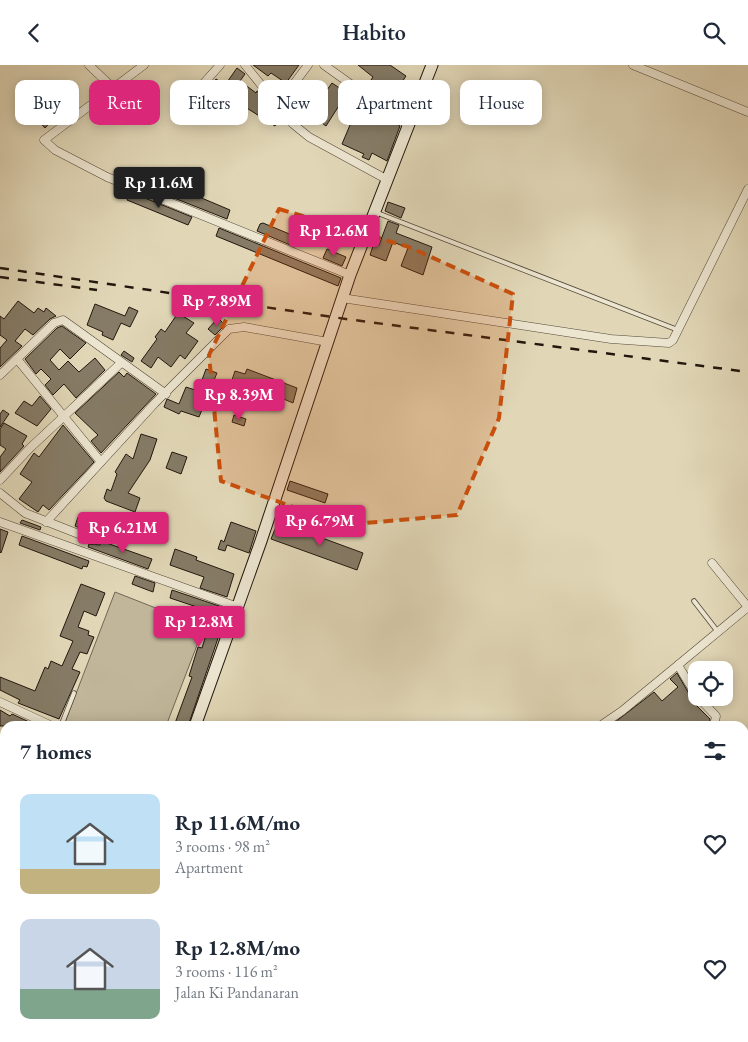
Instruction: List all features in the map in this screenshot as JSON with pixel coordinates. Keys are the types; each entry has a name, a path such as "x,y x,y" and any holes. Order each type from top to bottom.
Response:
{"main road":[{"path":"426,80 432,65"},
{"path":"198,721 350,275 408,125"}],"street":[{"path":"90,65 105,80"},
{"path":"125,80 144,65"},
{"path":"206,80 219,65"},
{"path":"245,65 258,81"},
{"path":"297,80 308,65"},
{"path":"324,65 345,80"},
{"path":"633,65 748,112"},
{"path":"89,107 44,140 56,149 107,177 350,275"},
{"path":"294,125 309,137 386,179"},
{"path":"342,298 645,343 669,343 678,330 748,189"},
{"path":"0,375 54,323 61,319 67,321 121,363 166,394"},
{"path":"46,522 229,329 236,326 328,342"},
{"path":"17,359 101,462"},
{"path":"0,480 121,363"},
{"path":"0,493 16,508 46,522 94,540"},
{"path":"0,522 238,607"},
{"path":"607,721 748,607 712,563"},
{"path":"678,665 688,681"},
{"path":"0,702 41,721"},
{"path":"706,706 716,716 715,721"}],"lane":[{"path":"374,211 678,330"},
{"path":"694,601 718,632"},
{"path":"63,721 74,693"}],"highlighted area":[{"path":"279,209 409,247 513,294 499,418 457,515 343,525 221,481 209,355"}],"shaded area":[{"path":"115,592 204,627 168,721 66,721"}],"building":[{"path":"253,65 299,65 288,80 282,80 271,73 268,76"},
{"path":"358,65 390,65 406,76 403,80 371,80 373,77"},
{"path":"237,68 245,74 241,80 229,80"},
{"path":"332,83 338,87 338,107 328,123 328,88"},
{"path":"248,87 256,93 258,91 258,115 248,109"},
{"path":"350,125 400,126 387,161 372,153 369,160 362,157 364,154 342,144"},
{"path":"178,188 230,210 227,219 174,198"},
{"path":"130,192 192,217 188,225 127,200"},
{"path":"388,202 405,208 401,218 385,211"},
{"path":"388,221 399,225 396,233 432,247 423,275 401,266 408,248 393,242 386,261 370,255 374,243 379,245"},
{"path":"263,223 299,238 295,247 257,231 260,224"},
{"path":"219,228 341,278 338,286 216,236"},
{"path":"327,249 346,257 342,266 323,258"},
{"path":"18,301 34,313 38,308 44,312 46,308 56,316 50,319 33,335 25,329 15,341 22,346 0,367 0,348 7,340 0,335 0,316 4,319"},
{"path":"95,304 125,316 129,307 138,311 130,327 121,323 113,340 102,335 103,332 87,325"},
{"path":"178,313 194,323 186,333 198,341 185,359 180,355 171,367 158,357 151,368 141,361 157,339 155,337 161,329 165,332"},
{"path":"218,318 225,325 215,335 208,329"},
{"path":"62,326 86,343 70,359 60,349 50,360 59,370 68,361 79,372 95,358 105,370 76,398 64,384 53,395 45,385 51,379 41,369 36,374 25,359 57,328"},
{"path":"124,351 134,358 132,362 121,355"},
{"path":"206,369 217,373 199,417 181,411 179,414 164,407 167,399 179,404 186,387 198,391"},
{"path":"247,369 297,388 293,403 239,380 238,383 232,380 235,371 245,374"},
{"path":"119,372 124,377 127,373 156,394 101,453 91,441 98,435 75,413"},
{"path":"40,396 51,409 37,426 15,413 24,401 32,406"},
{"path":"3,410 9,414 0,427 0,414"},
{"path":"234,415 246,419 244,426 232,422"},
{"path":"4,423 27,436 22,444 24,446 0,472 0,457 6,449 0,445 0,429"},
{"path":"63,425 94,462 49,510 43,505 38,512 19,499 32,482 20,474 34,453 39,457"},
{"path":"141,434 157,439 150,460 128,493 140,498 135,512 106,501 104,498 107,489 111,491 117,474 115,472 126,454 133,459"},
{"path":"172,452 187,457 181,474 166,468"},
{"path":"290,481 328,494 325,503 287,490"},
{"path":"78,517 90,521 86,531 75,526"},
{"path":"22,520 41,527 40,530 20,523"},
{"path":"231,522 256,531 249,553 227,545 225,551 218,549 221,540 224,542"},
{"path":"295,528 363,553 357,570 271,539 275,529 292,535"},
{"path":"0,529 8,532 1,553 0,552"},
{"path":"22,536 89,561 87,567 83,566 82,569 19,545"},
{"path":"101,541 152,559 148,569 88,547 89,544 100,545"},
{"path":"175,549 197,557 196,560 234,574 227,597 200,588 204,577 170,565"},
{"path":"135,576 155,583 153,592 132,584"},
{"path":"81,584 105,593 96,616 84,611 78,627 89,631 88,635 94,637 87,654 80,652 72,669 80,672 59,719 18,703 20,700 0,690 0,677 35,691 45,667 48,669 51,661 62,666 73,641 60,636"},
{"path":"172,590 228,609 190,721 176,721 192,677 189,676 198,647 202,648 206,635 177,624 179,618 191,622 197,607 170,598"},
{"path":"677,673 688,692 688,706 697,706 710,719 710,721 616,721 654,692 662,701 678,687 670,679"},
{"path":"0,710 10,716 12,714 27,721 0,721"}],"railway":[{"path":"0,268 346,319 748,372"},
{"path":"0,277 97,290"}]}
